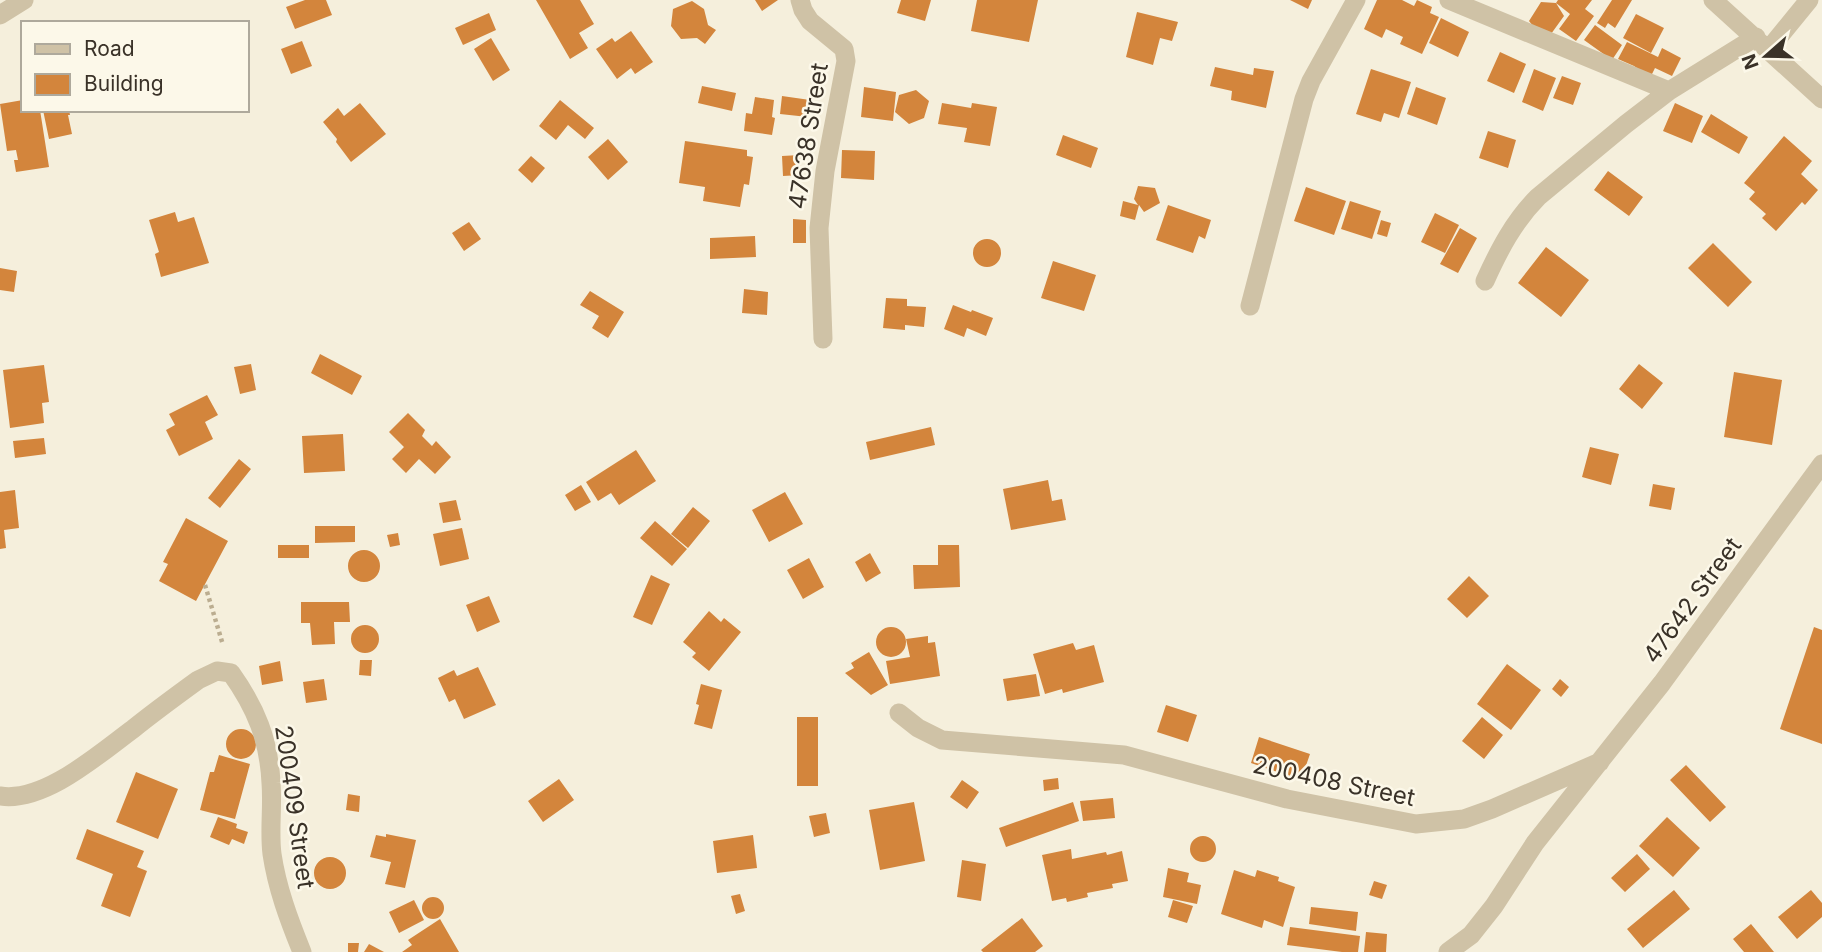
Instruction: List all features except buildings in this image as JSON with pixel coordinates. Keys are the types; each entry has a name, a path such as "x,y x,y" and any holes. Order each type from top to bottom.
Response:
{"street":[{"path":"0,15 24,0"},
{"name":"47638 Street","path":"800,0 810,21 841,45 846,61 825,171 819,228 823,339"},
{"path":"1250,306 1304,99 1311,81 1356,0"},
{"path":"1449,0 1669,91"},
{"path":"1713,0 1822,99"},
{"path":"1485,281 1502,245 1526,209 1546,190 1669,91 1763,43 1809,0"},
{"name":"47642 Street","path":"1600,762 1662,683 1822,464"},
{"path":"0,796 11,798 38,790 74,774 198,680 217,671 231,673"},
{"name":"200409 Street","path":"231,673 248,696 265,739 271,782 272,851 277,882 289,922 302,952"},
{"name":"200408 Street","path":"899,713 918,728 942,740 1124,755 1287,799 1416,824 1464,819 1600,762"},
{"path":"1448,952 1479,926 1535,843 1600,762"}],"path":[{"path":"205,585 231,673"}]}
